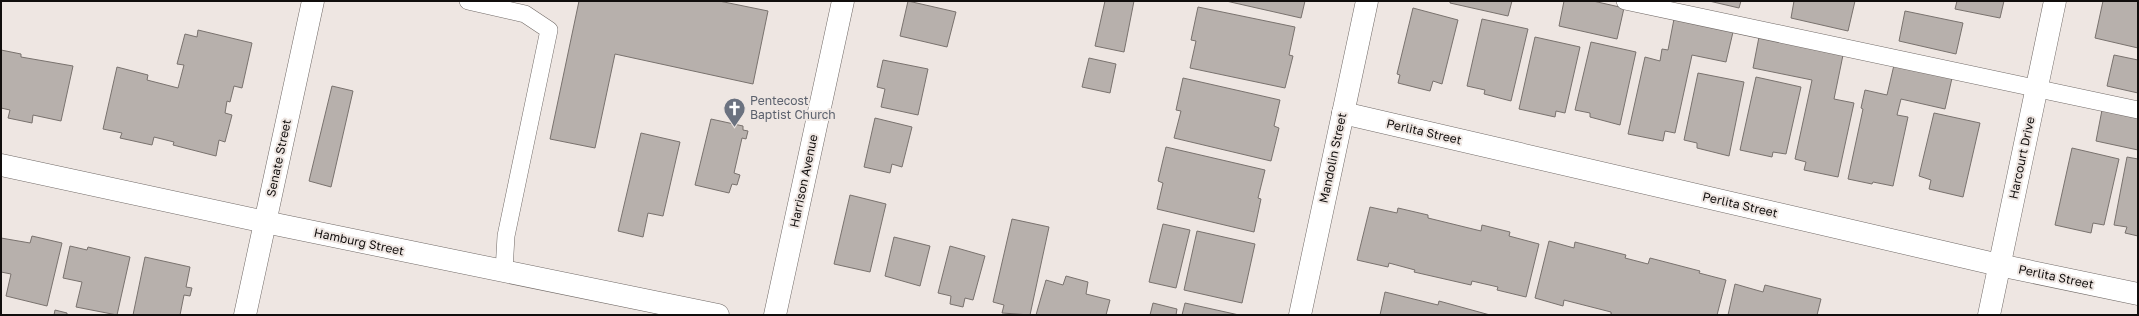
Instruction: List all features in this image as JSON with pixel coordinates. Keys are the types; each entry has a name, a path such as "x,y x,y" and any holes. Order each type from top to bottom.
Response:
{"street":[{"name":"Senate Street","path":"245,315 313,1"},
{"name":"Harrison Avenue","path":"776,315 843,1"},
{"name":"Mandolin Street","path":"1300,315 1366,1"},
{"name":"Harcourt Drive","path":"1989,315 2055,1"},
{"name":"Perlita Street","path":"1343,113 1999,265 2138,294"},
{"name":"Hamburg Street","path":"1,165 265,222 718,315"}],"lane":[{"path":"468,1 525,14 549,30 506,236 504,271"},
{"path":"1625,1 2138,110"}],"building":[{"path":"579,1 719,1 768,11 753,84 615,54 595,148 550,139"},
{"path":"908,1 956,12 947,47 900,36"},
{"path":"1105,1 1134,1 1124,52 1095,46"},
{"path":"1226,1 1305,1 1301,18"},
{"path":"1450,1 1512,1 1508,16 1450,3"},
{"path":"1564,1 1593,1 1624,8 1617,39 1559,26"},
{"path":"1709,1 1741,1 1739,8"},
{"path":"1794,1 1855,1 1848,31 1791,18"},
{"path":"1957,1 2004,1 2000,18 1955,9"},
{"path":"2103,1 2138,1 2138,48 2095,38"},
{"path":"1198,7 1295,27 1289,55 1293,56 1285,88 1190,68 1196,41 1191,40"},
{"path":"1413,8 1458,20 1442,84 1433,81 1430,91 1398,83 1400,75 1397,74"},
{"path":"1905,11 1963,23 1956,54 1899,41"},
{"path":"1482,19 1528,29 1511,101 1484,94 1485,90 1467,86"},
{"path":"1674,19 1733,32 1726,62 1692,55 1675,133 1665,131 1663,141 1628,134 1645,57 1660,61 1662,49 1668,50"},
{"path":"198,30 252,43 242,88 234,86 230,102 227,101 225,113 232,115 225,142 219,140 216,156 173,145 174,142 154,137 152,145 120,138 122,133 103,129 117,67 148,75 147,80 178,88 184,65 177,64 185,34 197,37"},
{"path":"1535,37 1580,47 1565,113 1556,111 1555,117 1519,109"},
{"path":"1759,37 1843,55 1834,99 1854,103 1838,177 1804,170 1806,162 1795,159 1812,80 1753,68"},
{"path":"1591,42 1636,52 1620,125 1590,117 1590,113 1575,110"},
{"path":"1,50 21,54 21,57 73,66 61,121 33,115 32,123 8,118 10,110 1,108"},
{"path":"2114,55 2138,60 2138,93 2107,86"},
{"path":"1089,58 1116,64 1110,93 1082,87"},
{"path":"883,60 928,69 918,115 881,107 885,89 877,87"},
{"path":"1894,65 1952,78 1945,109 1901,99 1897,115 1908,117 1893,186 1873,182 1872,184 1848,179 1863,109 1861,108 1865,90 1887,95"},
{"path":"1698,73 1744,82 1729,156 1697,148 1697,143 1684,140"},
{"path":"1756,77 1801,87 1786,154 1773,152 1772,157 1740,150"},
{"path":"1183,78 1280,100 1274,126 1279,128 1271,161 1174,138 1181,111 1176,110"},
{"path":"332,86 353,91 331,187 309,181"},
{"path":"2102,110 2138,118 2138,150 2096,141"},
{"path":"1934,113 1980,123 1963,197 1929,189 1931,180 1919,176"},
{"path":"875,118 912,127 902,167 892,164 890,173 864,167"},
{"path":"711,119 743,126 743,130 748,131 746,139 742,138 734,173 740,175 737,185 732,184 729,193 695,185"},
{"path":"641,133 680,142 663,216 648,213 643,237 618,231"},
{"path":"1166,147 1265,170 1258,198 1261,199 1254,232 1157,209 1163,183 1158,181"},
{"path":"2072,148 2119,159 2104,225 2093,223 2091,233 2055,225"},
{"path":"2127,157 2138,159 2138,236 2125,233 2127,227 2114,225"},
{"path":"850,195 886,204 870,272 834,264"},
{"path":"1370,207 1397,213 1398,208 1428,215 1428,218 1481,231 1482,225 1510,232 1509,236 1539,244 1526,297 1497,290 1498,287 1472,281 1471,285 1414,272 1415,270 1389,263 1388,267 1357,260"},
{"path":"1012,219 1049,227 1030,315 1002,313 1004,305 993,302"},
{"path":"1163,224 1190,230 1176,288 1149,282"},
{"path":"1197,231 1255,244 1242,303 1184,290"},
{"path":"32,236 62,243 47,306 6,296 11,274 1,272 1,238 30,243"},
{"path":"894,237 930,246 920,286 885,276"},
{"path":"1549,241 1574,248 1575,242 1626,255 1625,258 1648,264 1650,258 1700,271 1699,273 1726,280 1717,315 1614,315 1611,314 1611,312 1564,300 1563,306 1535,298"},
{"path":"70,246 87,250 88,247 130,257 117,315 76,307 82,282 63,278"},
{"path":"950,246 985,256 973,300 965,298 963,307 950,304 951,296 938,293"},
{"path":"145,257 190,267 186,287 192,288 190,296 184,295 180,315 133,315"},
{"path":"1066,276 1088,282 1086,294 1110,300 1106,315 1036,315 1046,280 1063,285"},
{"path":"1735,284 1763,292 1765,285 1821,299 1817,315 1728,315"},
{"path":"1385,292 1438,305 1439,301 1490,315 1380,315"},
{"path":"1153,303 1177,309 1176,315 1150,315"},
{"path":"1185,303 1239,315 1182,315"},
{"path":"55,310 67,313 67,315 54,315"}],"place":[{"name":"Pentecost Baptist Church","path":"734,128"}]}
